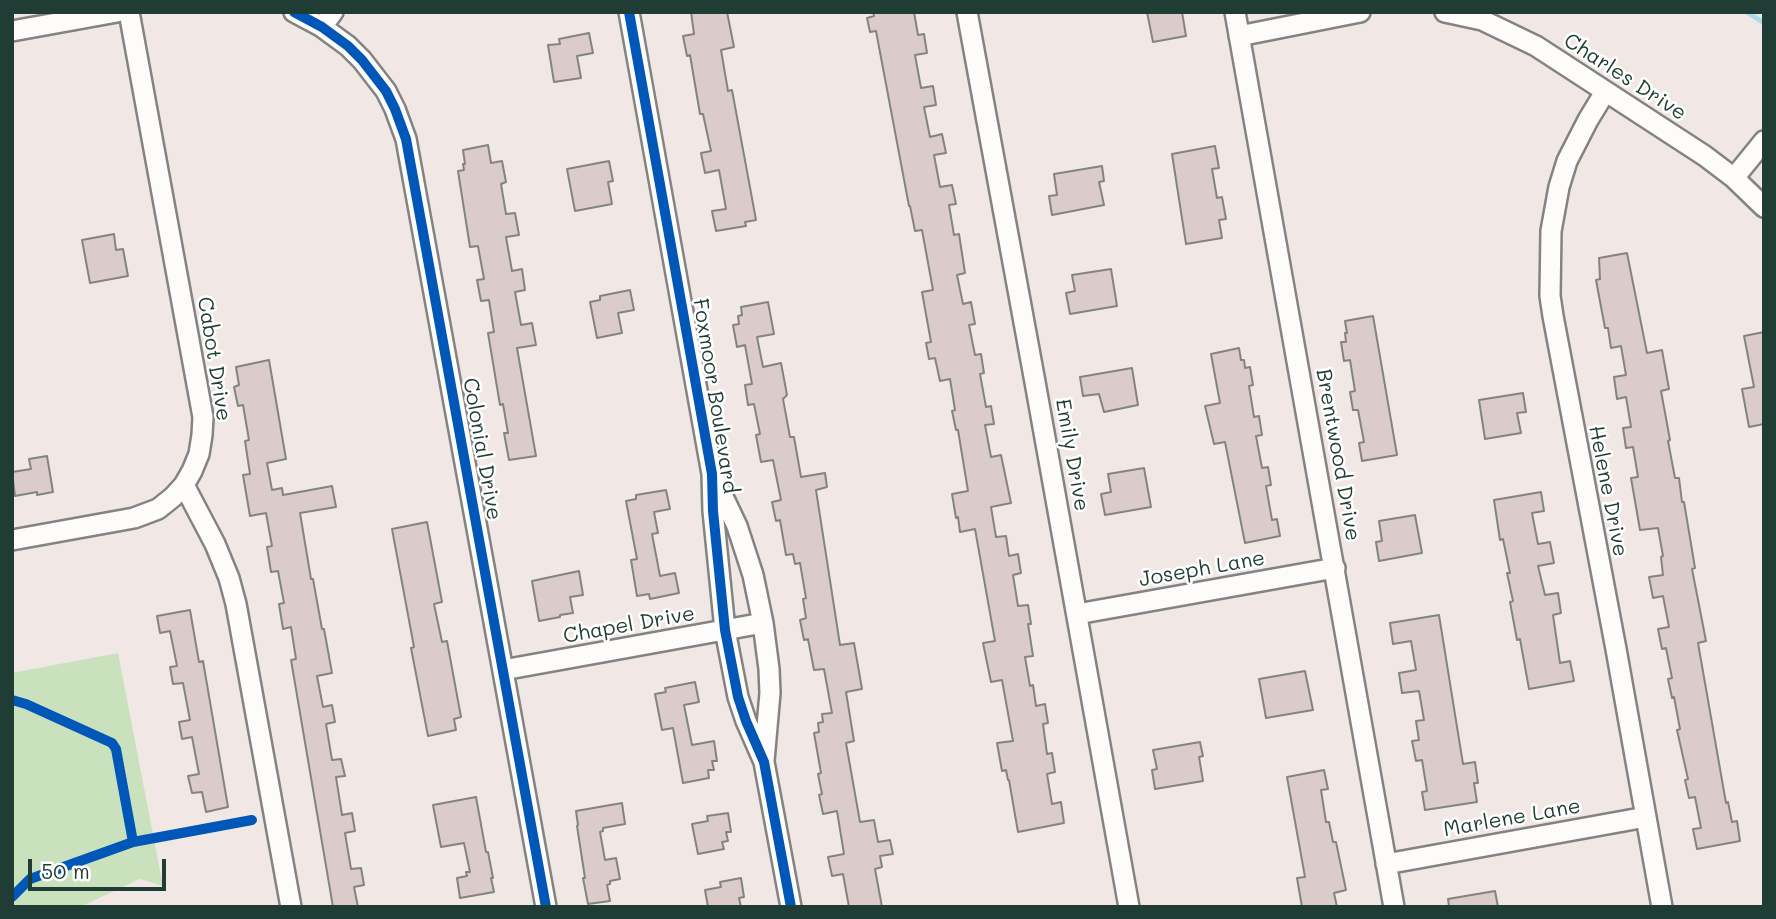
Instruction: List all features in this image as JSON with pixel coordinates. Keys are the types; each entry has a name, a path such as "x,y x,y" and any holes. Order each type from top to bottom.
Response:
{"street":[{"path":"12,31 117,12"},
{"name":"Cabot Drive","path":"130,12 202,417 199,454 184,485"},
{"name":"Colonial Drive","path":"294,12 328,19 375,75 395,109 406,139 546,907"},
{"name":"Foxmoor Boulevard","path":"629,12 712,474 725,631 738,697 764,762 791,907"},
{"name":"Emily Drive","path":"967,12 1129,907"},
{"name":"Brentwood Drive","path":"1235,12 1394,907"},
{"path":"1238,36 1360,12"},
{"name":"Charles Drive","path":"1445,12 1483,16 1536,46 1705,156 1734,177 1764,207"},
{"name":"Helene Drive","path":"1605,92 1567,161 1559,187 1551,230 1550,296 1662,907"},
{"path":"1734,177 1764,141"},
{"name":"Foxmoor Boulevard","path":"712,474 737,526 753,575 763,623 770,694 764,762"},
{"path":"12,540 146,514 158,509 184,485 215,544 236,604 291,907"},
{"name":"Joseph Lane","path":"1077,614 1335,568"},
{"name":"Chapel Drive","path":"503,670 763,623"},
{"name":"Marlene Lane","path":"1386,864 1646,817"}],"green space":[{"path":"118,653 163,886 140,879 80,907 12,907 12,673"}],"building":[{"path":"691,12 727,12 734,47 721,50 728,91 732,90 756,220 745,222 746,226 716,231 712,211 726,209 719,170 705,173 701,153 711,151 703,114 700,114 690,55 687,56 683,36 694,34"},
{"path":"873,12 914,12 918,35 924,34 927,53 915,55 921,88 933,86 936,105 924,107 930,137 942,134 946,153 934,155 940,187 952,185 956,204 949,205 954,235 959,234 965,273 957,275 963,304 971,302 975,324 969,325 975,355 981,354 984,373 980,374 986,407 991,406 994,424 985,425 991,457 1001,455 1011,503 991,507 996,537 1006,536 1009,556 1018,554 1021,573 1013,575 1018,606 1028,605 1031,624 1028,624 1033,656 1025,657 1036,706 1045,704 1048,723 1043,724 1047,754 1052,753 1055,772 1047,774 1052,804 1061,802 1064,823 1018,832 1009,780 1006,770 1002,771 997,743 1013,741 1002,680 991,682 983,643 995,641 975,529 960,532 958,517 956,518 952,494 968,491 958,430 952,411 955,410 950,379 940,381 935,358 929,359 926,343 931,342 922,292 933,290 922,230 915,231 909,206 876,31 870,32 867,18 874,16"},
{"path":"1147,12 1182,12 1186,36 1153,42"},
{"path":"589,33 593,53 577,56 581,78 554,82 548,45 560,44 559,39"},
{"path":"488,145 491,163 502,161 506,182 501,184 506,214 515,213 519,235 506,237 512,271 522,269 525,290 515,292 521,325 532,323 536,345 517,348 536,456 509,460 504,433 508,433 503,404 500,405 488,333 494,332 489,300 481,301 477,280 484,279 478,246 470,247 458,171 464,170 463,150"},
{"path":"1215,146 1219,168 1212,169 1217,198 1222,197 1226,219 1219,220 1222,238 1186,244 1172,154"},
{"path":"609,161 613,181 608,182 612,204 575,211 567,169"},
{"path":"1102,166 1104,181 1099,182 1104,205 1052,215 1049,196 1057,195 1054,174"},
{"path":"114,234 116,250 123,249 128,276 90,283 82,240"},
{"path":"1627,253 1647,353 1662,350 1669,389 1661,391 1670,440 1668,441 1675,478 1679,478 1684,502 1695,568 1692,569 1706,641 1698,643 1726,803 1728,802 1732,822 1737,821 1740,841 1697,849 1693,829 1701,828 1695,797 1689,798 1685,780 1688,779 1677,730 1680,729 1668,679 1672,678 1666,648 1662,649 1658,629 1669,627 1663,596 1653,598 1649,577 1663,575 1663,556 1658,528 1640,530 1631,478 1638,477 1633,447 1626,448 1623,428 1631,427 1626,397 1617,399 1614,377 1626,375 1621,346 1611,348 1596,280 1600,279 1599,258"},
{"path":"1111,269 1117,306 1070,314 1066,293 1075,291 1072,275"},
{"path":"630,290 634,310 618,313 622,333 597,338 590,302 600,300 600,296"},
{"path":"768,302 774,334 757,337 763,367 781,363 787,395 783,399 790,437 794,437 801,477 825,473 827,487 816,490 840,645 854,643 862,689 846,692 854,741 846,743 860,822 874,820 878,842 890,840 893,854 880,856 882,867 875,869 882,907 849,907 843,874 832,876 828,857 844,854 837,811 823,814 819,795 822,794 818,774 821,773 814,733 819,732 818,723 823,722 822,714 832,713 824,669 814,670 808,639 804,640 800,620 806,618 803,599 806,598 800,563 795,564 793,554 786,555 780,520 776,521 772,502 781,500 773,460 761,462 756,435 760,434 754,404 748,405 745,385 752,384 745,345 737,347 733,325 739,324 741,307"},
{"path":"1373,316 1397,455 1362,461 1359,443 1364,442 1358,410 1353,410 1350,392 1355,391 1350,360 1344,361 1341,342 1346,342 1345,321"},
{"path":"1764,332 1764,424 1749,427 1742,389 1754,387 1744,336"},
{"path":"1239,348 1245,368 1250,367 1253,385 1249,386 1254,417 1259,416 1262,435 1256,436 1262,468 1268,467 1271,485 1266,486 1272,520 1277,519 1280,536 1245,543 1225,442 1214,444 1205,406 1220,403 1211,354"},
{"path":"269,360 286,459 267,463 272,490 282,488 283,495 332,486 336,507 300,513 311,579 332,673 317,676 323,707 332,705 335,722 326,724 332,760 341,759 345,776 336,777 342,815 352,813 355,831 345,833 351,869 361,868 364,885 354,887 358,907 333,907 291,660 296,659 291,627 283,629 279,604 284,603 278,571 271,572 267,547 272,546 266,513 250,516 243,475 250,474 245,441 249,440 243,405 238,406 234,387 239,385 236,367"},
{"path":"1132,368 1138,405 1104,412 1099,394 1083,396 1080,377"},
{"path":"1523,393 1526,412 1517,413 1521,433 1485,439 1479,400"},
{"path":"47,456 53,492 15,496 12,472 31,469 29,459"},
{"path":"1144,468 1151,507 1105,515 1101,494 1111,492 1108,474"},
{"path":"666,490 670,509 654,512 658,533 652,534 660,576 675,573 679,593 650,599 649,594 637,596 631,560 637,559 626,501 636,499 636,495"},
{"path":"1541,492 1544,511 1532,513 1538,544 1550,542 1554,563 1538,566 1545,595 1558,593 1561,613 1553,615 1560,663 1570,661 1574,681 1529,689 1520,639 1517,640 1510,602 1513,601 1507,573 1510,573 1503,539 1500,540 1494,500"},
{"path":"1415,515 1422,553 1379,561 1376,542 1382,541 1379,521"},
{"path":"427,522 442,602 434,604 442,642 447,641 461,717 454,719 456,730 428,736 392,529"},
{"path":"579,571 583,595 570,597 573,613 539,621 532,581"},
{"path":"190,610 199,662 203,661 228,807 206,812 202,792 192,793 188,776 199,774 192,737 182,739 179,722 190,720 183,683 173,684 170,667 177,666 170,631 160,633 157,616"},
{"path":"1439,615 1463,764 1475,762 1477,802 1425,810 1422,792 1427,791 1422,760 1416,761 1412,741 1419,740 1416,721 1424,720 1419,691 1402,693 1399,673 1416,670 1411,641 1393,644 1390,623"},
{"path":"1305,671 1313,710 1266,718 1259,679"},
{"path":"695,682 699,702 684,705 692,745 714,741 717,761 712,761 714,770 708,770 709,778 683,783 673,728 662,730 655,694 666,692 665,688"},
{"path":"1200,742 1203,756 1199,757 1203,781 1155,789 1152,770 1157,769 1153,750"},
{"path":"1324,770 1328,789 1321,790 1326,822 1329,822 1333,842 1336,842 1346,890 1334,893 1337,907 1302,907 1297,878 1305,877 1287,777"},
{"path":"476,797 494,892 460,898 457,878 467,876 466,872 470,872 464,843 441,847 433,805"},
{"path":"622,803 625,824 603,828 600,832 605,860 616,858 620,879 610,881 607,885 610,901 588,904 576,811"},
{"path":"728,813 731,832 726,832 728,841 722,842 724,849 698,854 692,824 708,821 707,816"},
{"path":"741,878 744,897 739,898 741,907 708,907 705,890 721,887 720,882"},
{"path":"1495,891 1498,907 1449,907 1448,899"}],"waterway":[{"path":"1747,12 1764,23"}],"cycle path":[{"path":"294,12 322,27 362,60 386,91 406,139 546,907"},
{"path":"629,12 712,474 725,630 738,697 764,762 791,907"},
{"path":"12,700 112,743 116,749 133,842"},
{"path":"12,897 30,879 133,842 252,820"}]}
